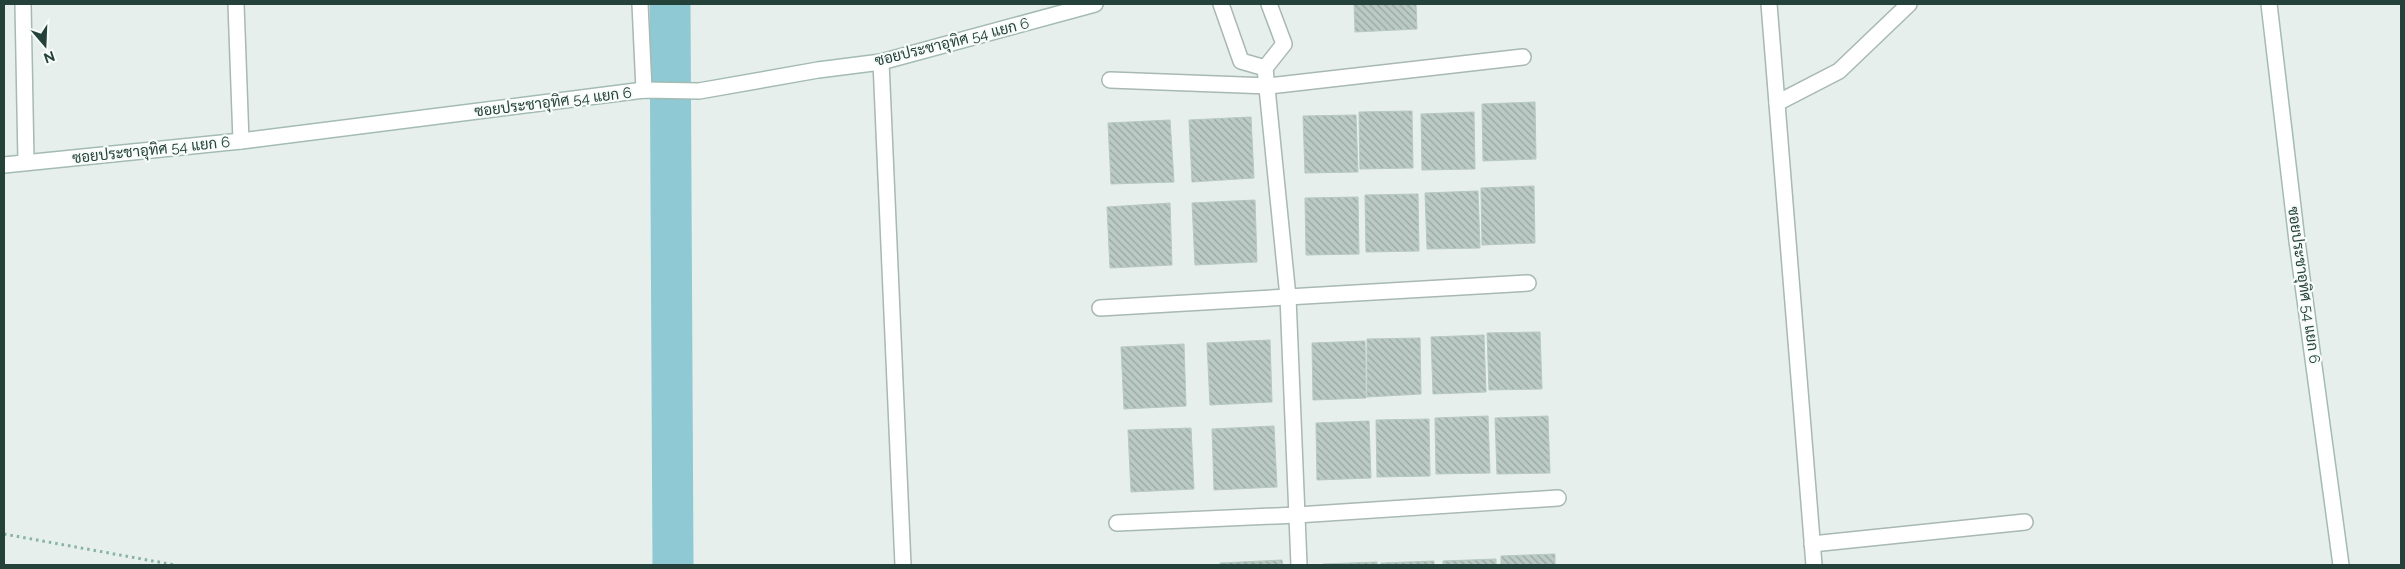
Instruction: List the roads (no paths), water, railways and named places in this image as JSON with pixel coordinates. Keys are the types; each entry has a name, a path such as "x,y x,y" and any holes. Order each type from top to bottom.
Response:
{"street":[{"path":"22,4 26,162"},
{"path":"236,4 240,141"},
{"path":"640,4 644,90"},
{"name":"ซอยประชาอุทิศ 54 แยก 6","path":"4,165 240,141 644,90 699,91 818,70 881,62 1095,4"},
{"path":"1221,4 1241,61 1265,68"},
{"path":"1269,4 1284,44 1265,68 1288,297 1299,565"},
{"path":"1769,4 1814,565"},
{"path":"1777,104 1839,71 1909,4"},
{"name":"ซอยประชาอุทิศ 54 แยก 6","path":"2269,4 2297,242 2341,565"},
{"path":"1110,80 1268,86 1523,57"},
{"path":"881,62 903,565"},
{"path":"1100,308 1528,283"},
{"path":"1118,523 1297,515 1558,498"},
{"path":"1812,544 2025,522"}],"waterway":[{"path":"670,4 673,565"}]}
